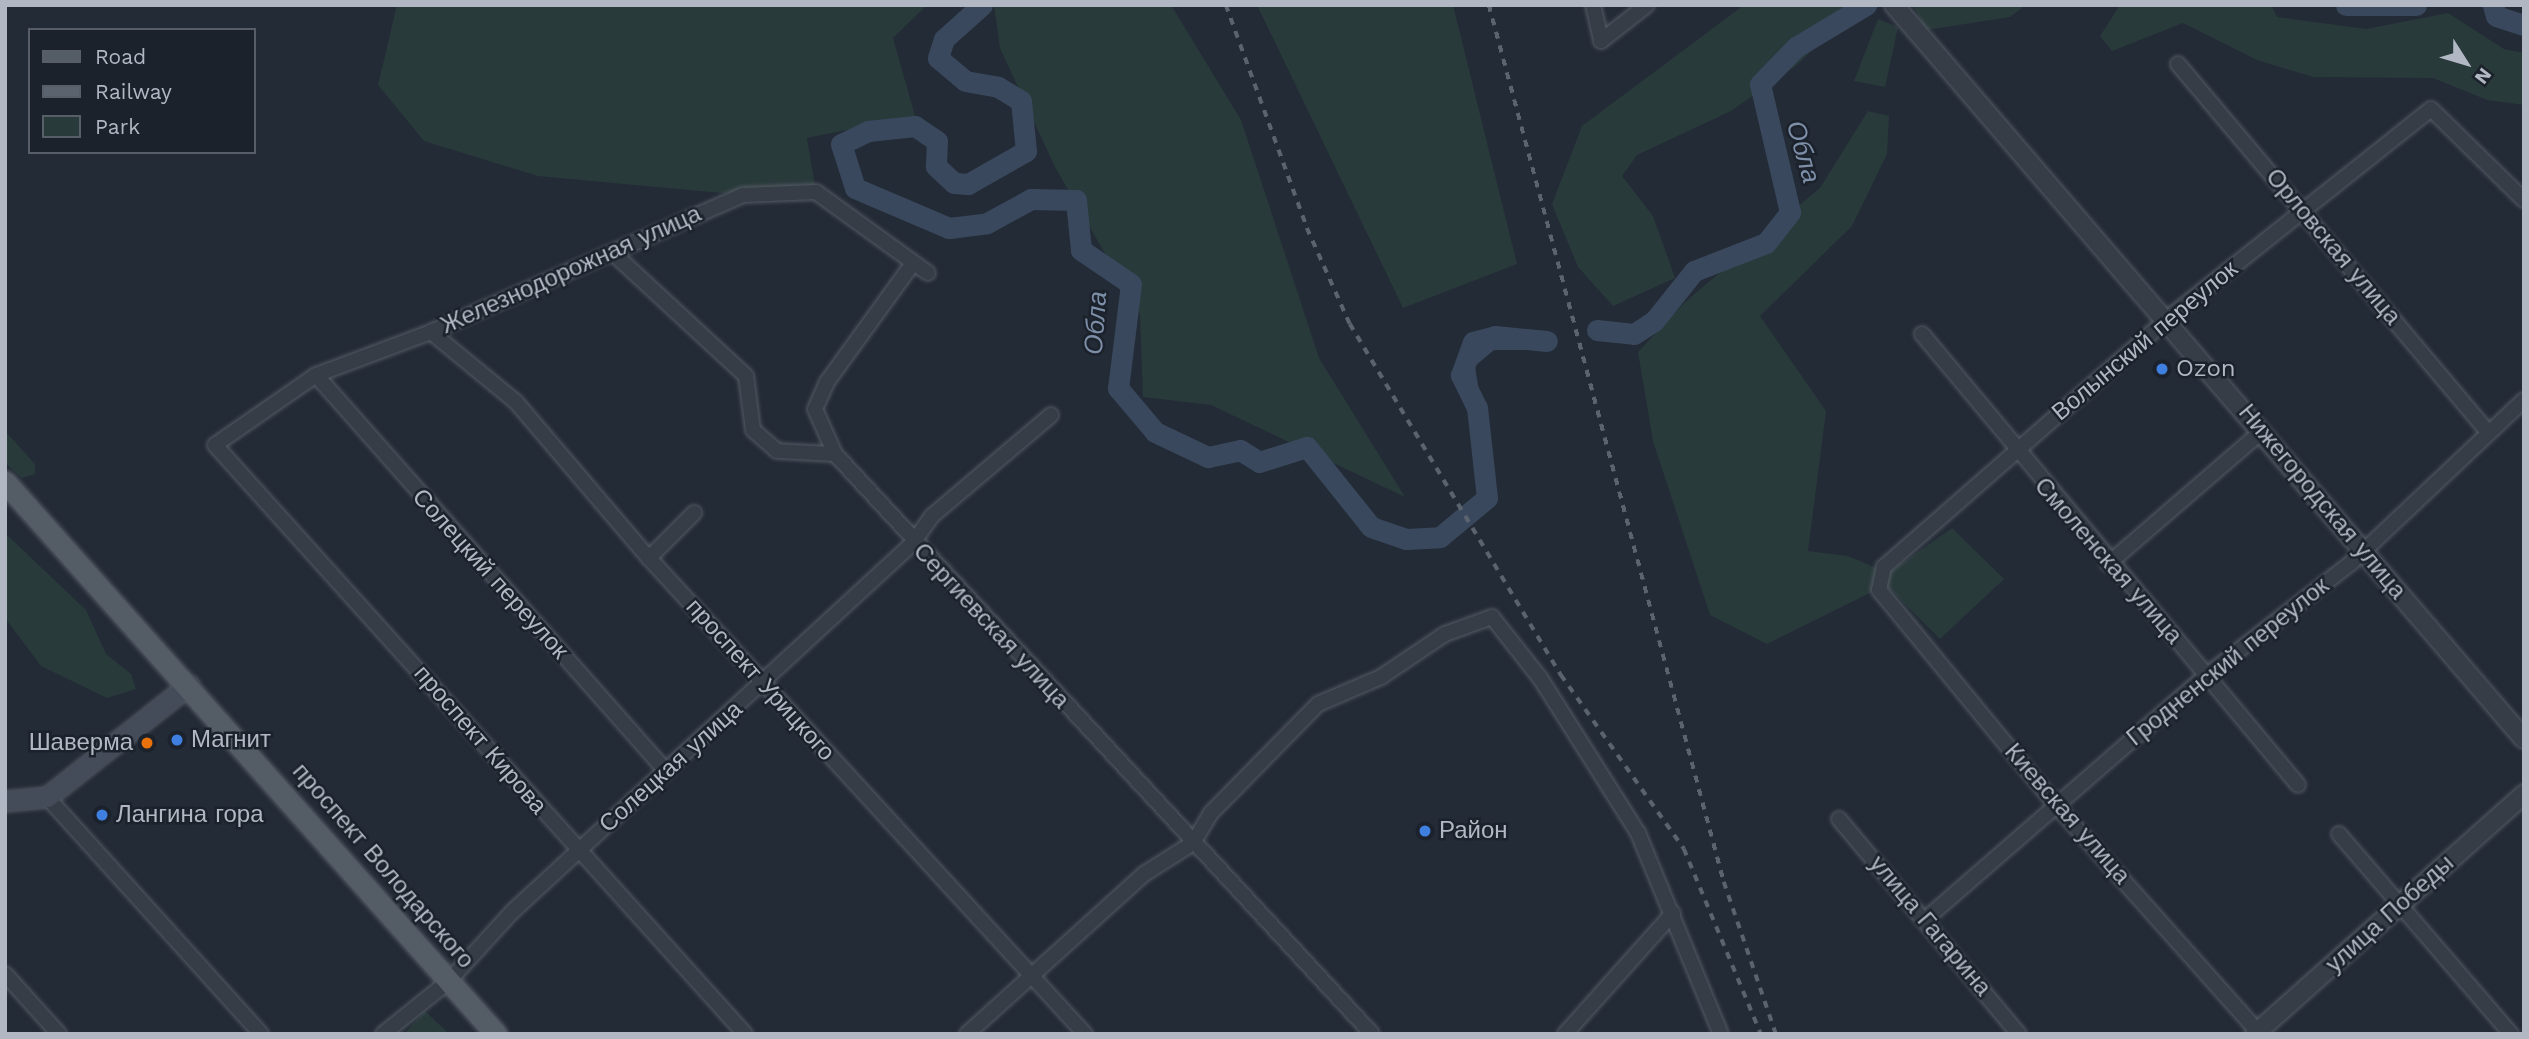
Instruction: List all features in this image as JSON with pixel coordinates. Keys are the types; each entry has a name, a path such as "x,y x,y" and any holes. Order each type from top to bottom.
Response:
{"main road":[{"name":"проспект Володарского","path":"5,482 189,685 496,1034"},
{"path":"5,801 47,797 189,685"}],"street":[{"path":"1592,5 1601,41 1647,5"},
{"name":"Нижегородская улица","path":"1897,8 2167,319 2524,739"},
{"name":"Орловская улица","path":"2178,64 2487,431"},
{"name":"Волынский переулок","path":"1879,590 1884,567 2167,319 2431,108 2524,200"},
{"name":"Железнодорожная улица","path":"215,445 316,375 431,332 743,195 816,192 928,273"},
{"path":"613,253 747,376 753,430 777,451 835,454"},
{"name":"Сергиевская улица","path":"913,263 827,382 816,409 835,454 913,543 1373,1034"},
{"name":"проспект Урицкого","path":"431,332 516,402 649,558 992,936 1036,976 1085,1034"},
{"name":"Смоленская улица","path":"1922,334 2108,564 2207,675 2298,785"},
{"name":"Солецкий переулок","path":"316,375 666,771"},
{"name":"Гродненский переулок","path":"1927,918 2207,675 2363,551 2487,431 2524,400"},
{"name":"Солецкая улица","path":"383,1034 449,981 578,851 913,543 932,516 1051,415"},
{"path":"2108,564 2262,431"},
{"name":"проспект Кирова","path":"215,445 745,1034"},
{"path":"649,558 694,513"},
{"name":"Киевская улица","path":"1879,590 2056,804 2258,1033"},
{"path":"967,1034 1036,976 1144,873 1193,842 1211,813 1318,704 1381,677 1445,634 1492,617 1540,678 1638,833 1721,1034"},
{"name":"улица Победы","path":"2258,1033 2524,794"},
{"path":"47,797 261,1034"},
{"name":"улица Гагарина","path":"1839,819 1927,918 2019,1034"},
{"path":"2339,834 2511,1034"},
{"path":"1565,1034 1673,913"},
{"path":"5,974 60,1034"}],"green space":[{"path":"397,5 927,5 893,38 915,116 807,138 816,192 743,195 538,176 424,141 378,85"},
{"path":"994,5 1171,5 1241,120 1319,358 1405,497 1211,405 1143,397 1140,314 1055,167 1000,48"},
{"path":"1257,5 1453,5 1517,264 1403,308"},
{"path":"1744,5 1857,5 1797,65 1731,111 1637,155 1622,176 1653,216 1675,278 1613,306 1578,267 1552,204 1582,126"},
{"path":"1913,5 2026,5 2010,17 1926,30"},
{"path":"2120,5 2271,5 2277,17 2366,29 2448,13 2504,49 2524,53 2524,105 2487,100 2433,78 2313,77 2257,60 2183,23 2112,51 2100,36"},
{"path":"1878,19 1898,27 1885,87 1854,81"},
{"path":"1868,111 1889,116 1887,154 1852,226 1760,316 1826,411 1808,551 1848,556 1888,573 1952,528 2004,579 1940,639 1886,585 1767,644 1710,615 1653,441 1638,352 1684,303 1820,188"},
{"path":"5,431 35,464 35,474 22,478 5,463"},
{"path":"5,533 86,610 106,654 131,674 136,689 107,698 41,666 5,618"},
{"path":"425,1011 443,1028 449,1034 404,1034"}],"water":[{"path":"1495,336 1547,341 1525,350 1494,350 1475,366 1496,503 1487,498 1477,408 1461,375 1473,342"}],"waterway":[{"name":"Обла","path":"982,5 944,39 938,58 965,81 998,87 1021,101 1026,151 968,184 954,183 936,166 937,141 915,126 868,131 841,144 855,188 949,228 987,223 1031,199 1076,200 1081,250 1131,284 1118,388 1155,432 1208,457 1240,450 1259,462 1307,447 1371,527 1406,539 1440,537 1487,498 1477,408 1461,375 1473,342 1495,336 1547,341"},
{"name":"Обла","path":"1597,330 1634,334 1654,321 1694,271 1766,243 1790,212 1760,84 1796,47 1866,5"},
{"name":"Обла","path":"2346,5 2416,5"},
{"name":"Обла","path":"2493,5 2496,16 2524,25"}],"railway":[{"path":"1226,5 1307,228 1350,324 1561,675 1684,849 1761,1034"},
{"path":"1489,5 1724,882 1776,1034"}],"place":[{"name":"Ozon","path":"2162,369"},
{"name":"Магнит","path":"177,740"},
{"name":"Шаверма","path":"147,743"},
{"name":"Лангина гора","path":"102,815"},
{"name":"Район","path":"1425,831"}]}
